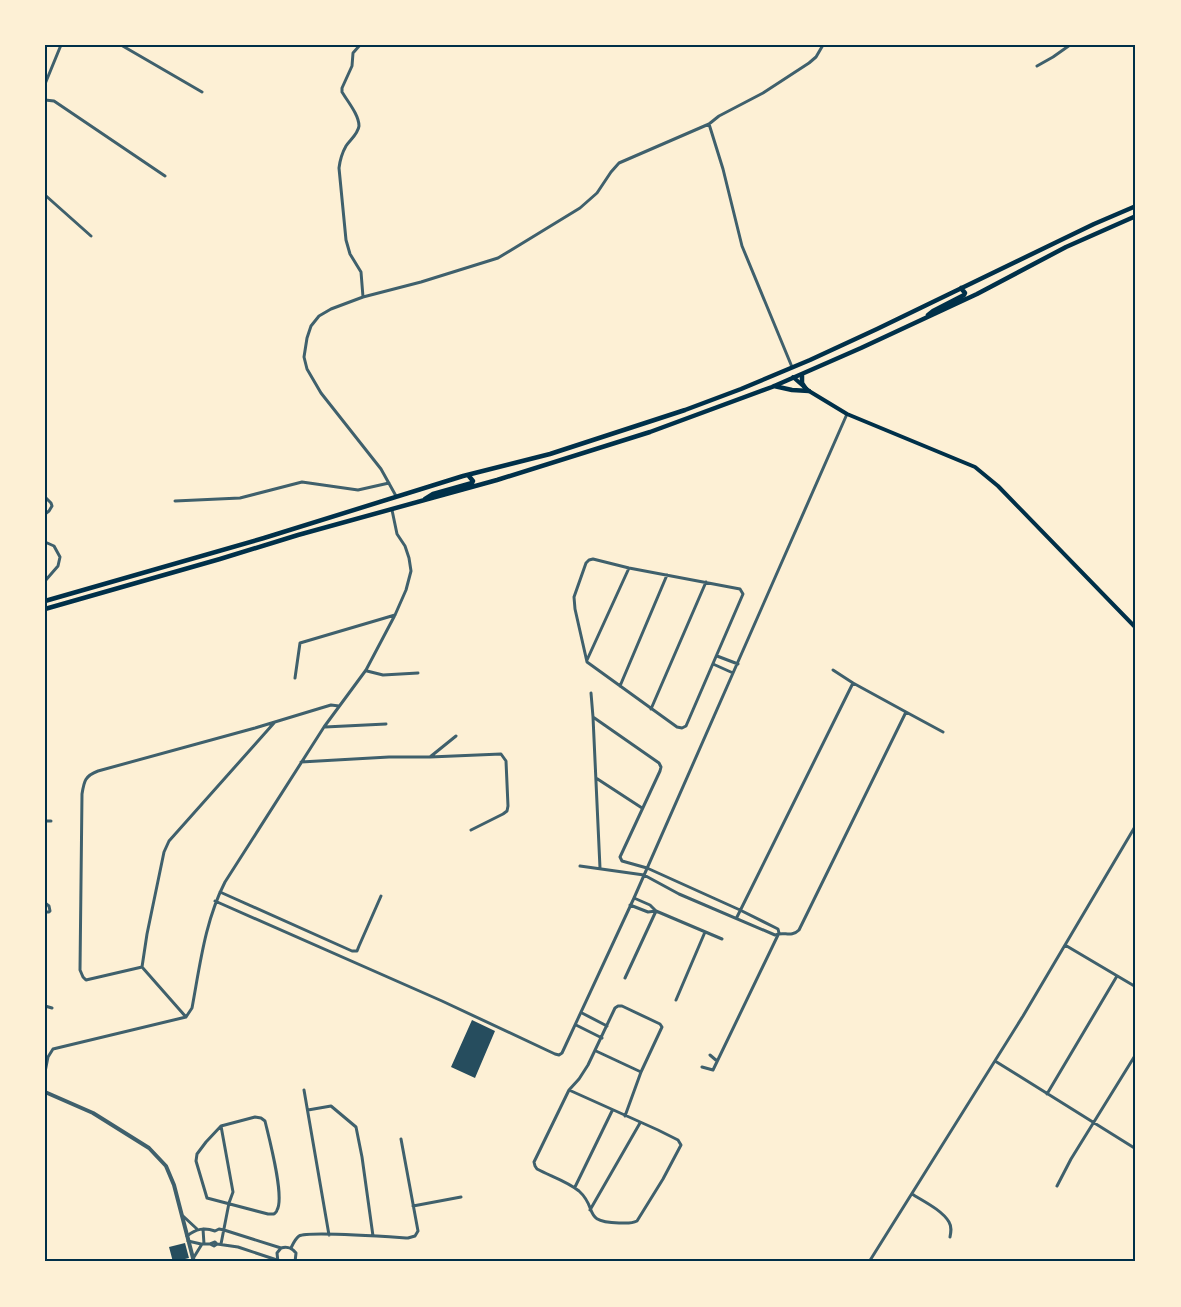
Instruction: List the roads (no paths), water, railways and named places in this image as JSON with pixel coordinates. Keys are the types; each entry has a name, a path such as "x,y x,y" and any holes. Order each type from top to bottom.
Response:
{"highway":[{"path":"45,601 264,538 468,475 550,454 663,418 721,397 878,329 1094,224 1136,206"},
{"path":"45,609 497,480 650,432 802,374 977,294 1066,247 1136,216"},
{"path":"924,319 933,311 964,295 961,288"},
{"path":"802,374 802,383 807,390"},
{"path":"774,386 792,390 807,390"},
{"path":"417,503 433,494 472,483 468,475"}],"main road":[{"path":"794,377 807,390 847,414 979,470 998,486 1136,628"}],"street":[{"path":"45,84 61,45"},
{"path":"121,45 202,92"},
{"path":"360,45 353,54 342,88 342,92 358,119 359,126 347,144 339,168 346,240 350,254 361,272 363,297"},
{"path":"396,496 381,469 321,393 307,369 304,357 307,338 311,326 319,316 363,297 498,258 580,208 597,193 619,163 709,124 719,116 745,104 795,73 816,57 823,45"},
{"path":"1037,66 1070,45"},
{"path":"45,100 54,101 165,176"},
{"path":"709,124 723,169 741,246 792,367"},
{"path":"45,195 91,236"},
{"path":"215,901 559,1055 564,1051 634,898 847,414"},
{"path":"175,501 240,498 302,482 358,490 389,483"},
{"path":"45,497 52,506 45,514"},
{"path":"45,1072 46,1056 53,1048 186,1017 192,1008 206,934 215,901 301,762 366,670 406,590 411,571 409,558 397,534 392,510"},
{"path":"45,543 54,546 60,557 58,566 45,581"},
{"path":"593,559 629,568 743,591 686,726 682,728 677,727 586,662 574,597 586,563 593,559"},
{"path":"586,662 629,568"},
{"path":"620,686 667,575"},
{"path":"651,709 706,582"},
{"path":"295,678 300,643 395,615"},
{"path":"716,655 738,664"},
{"path":"713,664 734,673"},
{"path":"366,670 383,675 418,673"},
{"path":"833,670 943,732"},
{"path":"737,917 853,683"},
{"path":"591,693 600,868"},
{"path":"142,967 86,980 80,970 83,782 91,773 330,705 339,706"},
{"path":"580,866 644,875 680,894 775,935 779,933 793,935 799,930 906,712"},
{"path":"593,717 660,765 660,771 620,857 622,861 646,868 740,910 777,929 779,933"},
{"path":"186,1017 142,967 164,852 169,841 275,722"},
{"path":"324,727 386,724"},
{"path":"430,757 456,736"},
{"path":"301,762 501,754 506,761 507,811 471,830"},
{"path":"596,777 642,807"},
{"path":"45,821 51,821"},
{"path":"869,1262 995,1062 1136,825"},
{"path":"624,871 627,862"},
{"path":"220,892 352,951 357,951 381,896"},
{"path":"699,901 701,893"},
{"path":"634,898 650,905 656,911 722,939"},
{"path":"45,903 49,906 50,911 45,912"},
{"path":"630,906 648,912 656,911"},
{"path":"625,978 656,911"},
{"path":"676,1000 705,932"},
{"path":"702,1067 713,1070 779,933"},
{"path":"1065,945 1136,987"},
{"path":"1047,1094 1117,976"},
{"path":"45,1006 52,1008"},
{"path":"569,1090 681,1143 681,1148 639,1220 631,1224 605,1223 596,1219 586,1199 575,1188 537,1169 534,1164 569,1090 579,1079 596,1051 615,1008 618,1006 661,1025 640,1072 625,1116"},
{"path":"582,1012 607,1026"},
{"path":"576,1025 602,1038"},
{"path":"596,1051 640,1072"},
{"path":"1057,1186 1071,1159 1136,1054"},
{"path":"710,1055 717,1061"},
{"path":"995,1062 1136,1149"},
{"path":"304,1090 329,1235"},
{"path":"45,1092 93,1113 149,1149 163,1161 182,1215 193,1260"},
{"path":"308,1110 331,1107 356,1127 373,1236"},
{"path":"575,1188 612,1111"},
{"path":"255,1117 265,1121 278,1184 278,1210 274,1214 207,1198 196,1161 197,1154 221,1126 255,1117"},
{"path":"590,1210 640,1123"},
{"path":"219,1244 233,1192 221,1126"},
{"path":"291,1248 296,1238 302,1235 408,1238 415,1236 418,1231 401,1139"},
{"path":"912,1194 933,1207 949,1222 950,1238"},
{"path":"413,1206 461,1197"},
{"path":"182,1215 197,1229 210,1229 215,1232 222,1229 281,1248 291,1248 297,1256 295,1262"},
{"path":"188,1239 197,1229"},
{"path":"193,1260 203,1244 203,1229"},
{"path":"188,1239 214,1246 219,1244 238,1247 277,1261 277,1253 281,1248"}]}
